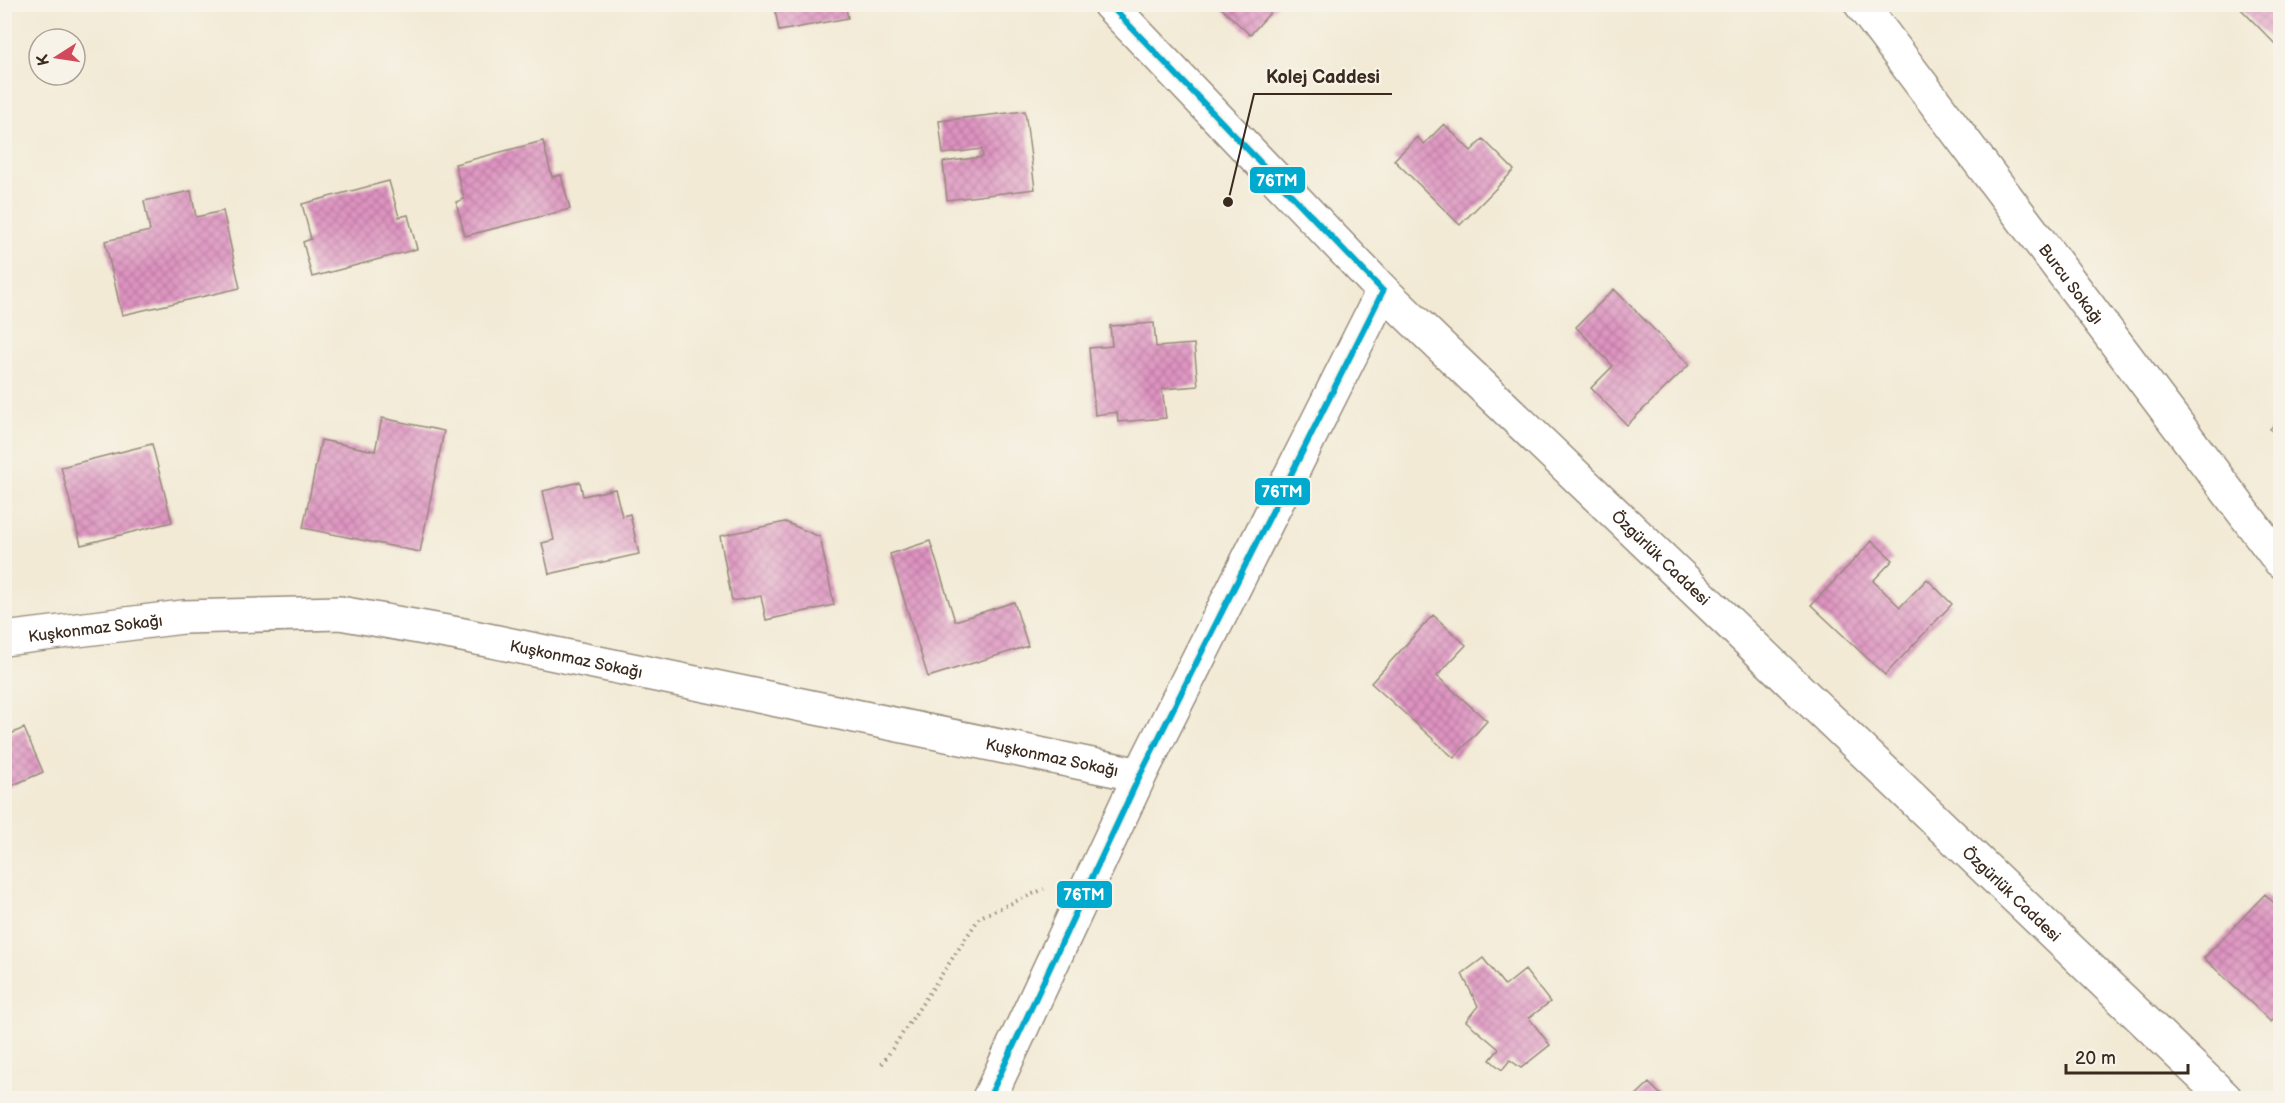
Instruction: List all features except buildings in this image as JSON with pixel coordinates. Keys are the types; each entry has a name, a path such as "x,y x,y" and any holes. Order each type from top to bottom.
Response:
{"street":[{"name":"Özgürlük Caddesi","path":"1109,4 1383,291 2225,1098"},
{"name":"Burcu Sokağı","path":"1862,4 2280,561"},
{"path":"989,1098 1140,775 1383,291"},
{"name":"Kuşkonmaz Sokağı","path":"4,639 183,617 340,613 458,633 1140,775"}],"path":[{"path":"882,1064 980,917 1097,866"}],"transit line":[{"name":"76TM","path":"1109,4 1383,291"},
{"name":"76TM","path":"989,1098 1140,775 1383,291"}],"place":[{"name":"Kolej Caddesi","path":"1228,202"}]}
